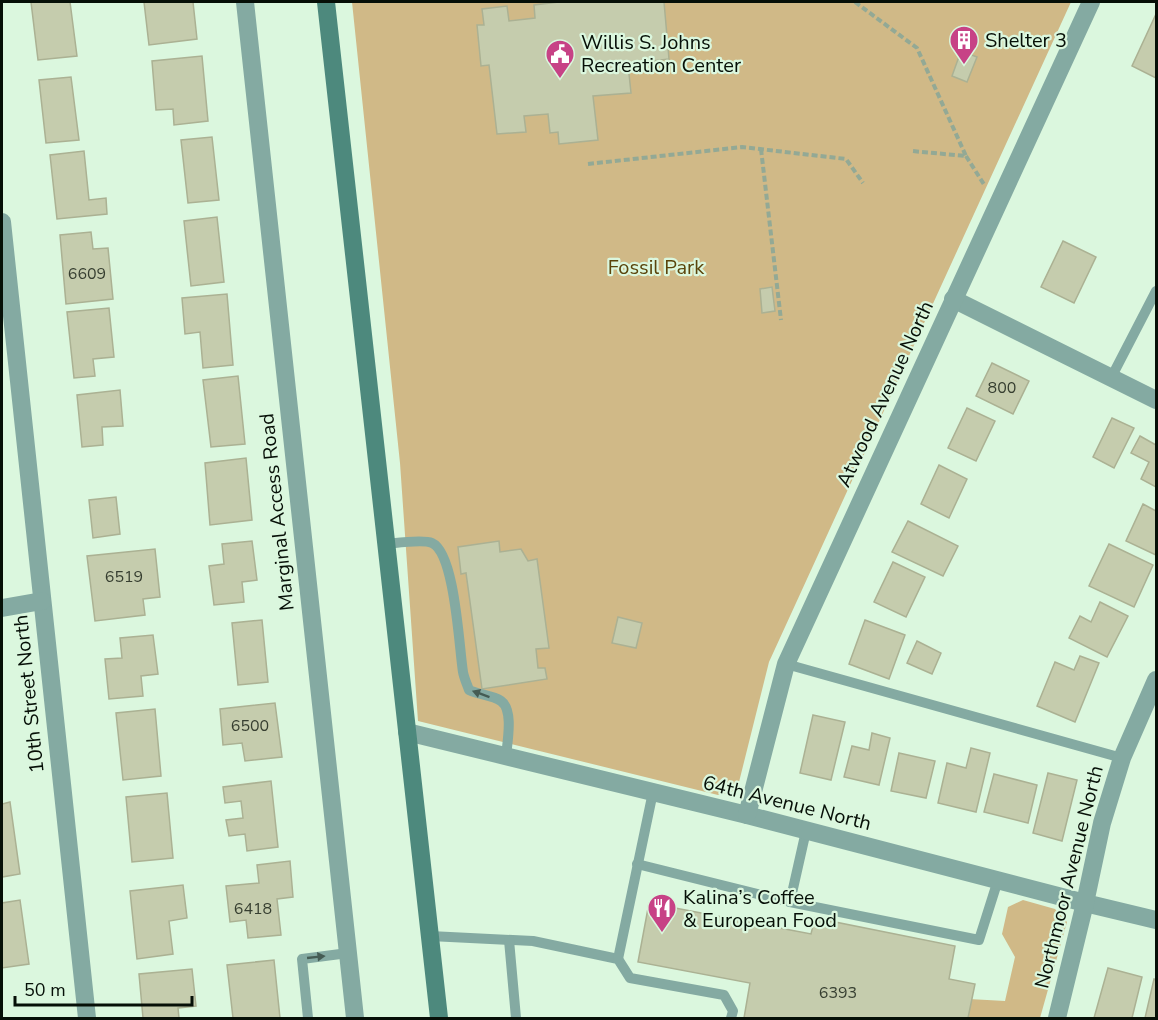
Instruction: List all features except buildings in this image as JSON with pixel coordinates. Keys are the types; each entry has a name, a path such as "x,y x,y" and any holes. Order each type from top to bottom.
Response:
{"main road":[{"path":"326,2 439,1018"}],"street":[{"name":"Marginal Access Road","path":"244,2 355,1018"},
{"name":"Atwood Avenue North","path":"747,816 786,664 1091,2"},
{"name":"10th Street North","path":"2,222 4,271 87,1018"},
{"path":"953,299 1156,400"},
{"path":"2,608 42,601"},
{"name":"Northmoor Avenue North","path":"1057,1018 1102,823 1122,758 1156,680"},
{"name":"64th Avenue North","path":"406,732 653,792 1156,920"}],"lane":[{"path":"1111,378 1156,291"},
{"path":"386,544 429,541 440,547 446,561 464,675 469,690 501,701 507,708 509,724 506,757"},
{"path":"786,664 1122,758"},
{"path":"653,792 618,959 630,978 724,995 733,1011 731,1018"},
{"path":"790,902 806,831"},
{"path":"637,864 790,902 979,940 998,880"},
{"path":"430,936 533,941 618,959"},
{"path":"509,940 516,1018"},
{"path":"308,1018 302,959 348,954"}],"path":[{"path":"855,2 917,48 966,156 986,187"},
{"path":"588,164 742,147 846,159 863,183"},
{"path":"761,149 781,320"},
{"path":"912,151 966,156"}],"green space":[{"name":"Fossil Park","path":"352,2 1071,2 769,662 739,782 732,792 718,795 418,721 400,463"},
{"path":"1023,900 1055,909 1067,922 1040,1018 966,1018 969,999 1005,1001 1015,957 1002,934 1008,907"}],"place":[{"name":"Shelter 3","path":"964,66"},
{"name":"Willis S. Johns Recreation Center","path":"560,80"},
{"name":"Kalina’s Coffee & European Food","path":"662,934"}]}
